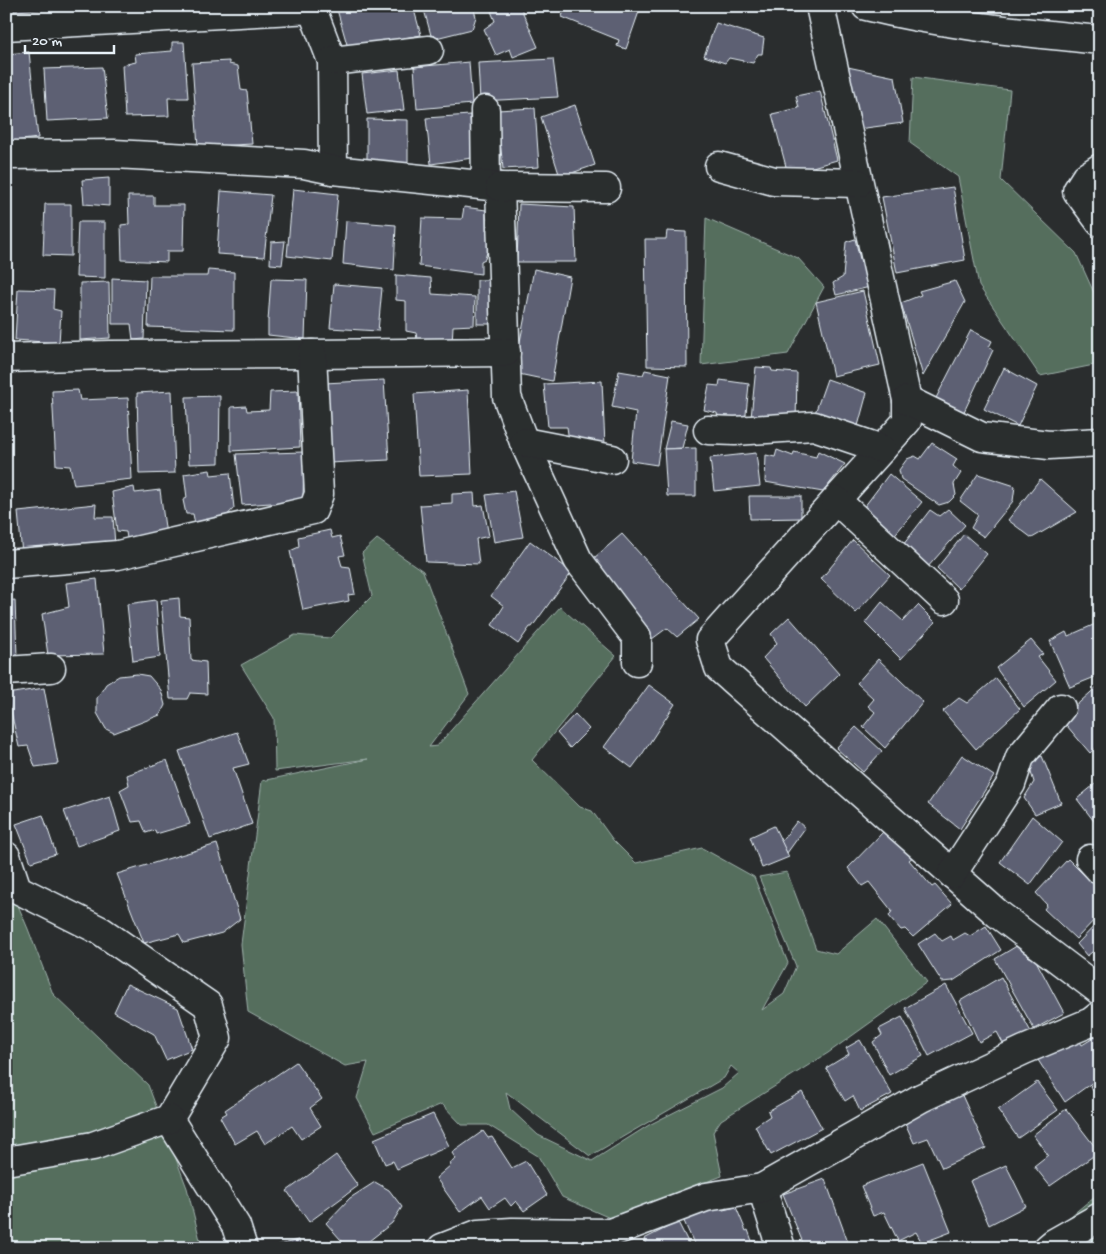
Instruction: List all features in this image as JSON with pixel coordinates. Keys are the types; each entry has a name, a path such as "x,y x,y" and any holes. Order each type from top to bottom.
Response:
{"street":[{"path":"820,6 908,400 908,421 710,640 719,668 998,914 1100,991"},
{"path":"866,6 936,21 1100,40"},
{"path":"6,26 298,8 312,9 332,61 333,170"},
{"path":"332,61 429,50"},
{"path":"485,110 506,352 507,397 524,442 578,560 637,638 637,662"},
{"path":"6,155 114,154 304,164 333,170 493,186 606,188"},
{"path":"719,166 774,181 858,183"},
{"path":"1100,168 1086,177 1076,191 1100,222"},
{"path":"6,358 109,355 506,352"},
{"path":"6,564 118,555 313,510 319,494 312,354"},
{"path":"908,400 982,436 1049,444 1100,442"},
{"path":"708,430 735,431 814,426 882,449"},
{"path":"524,442 612,459"},
{"path":"836,500 944,600"},
{"path":"6,671 51,668"},
{"path":"952,874 1010,784 1020,757 1061,708"},
{"path":"6,856 17,889 101,931 208,1005 217,1038 169,1119 93,1146 6,1161"},
{"path":"442,1248 478,1234 512,1232 610,1233 706,1197 762,1188 921,1098 1024,1050 1091,1022 1100,1015"},
{"path":"169,1119 236,1226 243,1248"},
{"path":"762,1188 781,1248"},
{"path":"1048,1248 1100,1217"}],"green space":[{"path":"913,77 1010,90 1001,180 1076,253 1100,306 1100,358 1094,365 1040,376 979,286 958,177 910,143"},
{"path":"706,218 798,258 824,287 788,354 701,365"},
{"path":"377,539 423,571 469,694 429,747 437,746 560,607 616,656 532,760 580,807 592,811 613,840 636,863 702,848 754,877 788,963 762,1010 784,994 796,966 759,877 787,872 816,949 836,954 877,919 927,982 828,1053 721,1120 713,1132 722,1176 610,1218 562,1197 538,1156 488,1125 462,1125 442,1104 375,1132 357,1098 368,1062 345,1066 248,1012 241,944 262,781 368,759 275,771 274,718 241,665 295,635 330,638 372,596 362,553","holes":["731,1066 739,1073 722,1088 649,1125 592,1161 538,1135 510,1109 506,1092 590,1156 724,1078"]},
{"path":"6,877 53,994 148,1085 187,1188 202,1248 6,1248"},
{"path":"1100,1192 1100,1210 1043,1248 1032,1248"},
{"path":"1100,1233 1100,1248 1073,1248"}],"building":[{"path":"6,6 72,6 72,11 7,16"},
{"path":"336,6 413,6 421,35 348,48"},
{"path":"423,6 473,6 476,17 472,29 432,39"},
{"path":"489,6 520,6 538,47 513,57 510,49 496,55 484,29 495,21"},
{"path":"565,6 641,6 626,49 617,46 619,40 562,17"},
{"path":"716,23 764,38 762,54 758,54 753,63 729,58 725,63 704,56"},
{"path":"172,42 184,42 188,98 168,98 169,116 125,117 122,65 136,62 135,54 172,51"},
{"path":"29,52 38,138 6,142 6,54"},
{"path":"553,59 558,97 480,101 478,63"},
{"path":"229,61 229,64 238,66 241,90 247,91 252,144 198,147 192,63"},
{"path":"469,62 472,104 417,109 414,67"},
{"path":"843,66 895,77 903,123 858,129"},
{"path":"102,67 108,118 47,121 44,69"},
{"path":"399,70 404,110 367,114 362,74"},
{"path":"820,91 837,160 788,174 772,114 799,108 796,96"},
{"path":"575,105 595,165 560,177 541,117"},
{"path":"535,108 539,167 503,169 497,110"},
{"path":"470,115 472,158 431,164 426,118"},
{"path":"367,119 408,120 408,169 367,162"},
{"path":"109,178 109,206 84,204 82,180"},
{"path":"953,187 965,260 897,273 882,197"},
{"path":"293,189 338,194 332,261 287,256"},
{"path":"221,191 271,195 264,257 217,254"},
{"path":"128,196 154,196 154,205 184,205 183,251 167,251 167,262 122,260 121,225 129,224"},
{"path":"45,204 71,204 71,256 43,255"},
{"path":"519,204 574,207 576,262 517,262"},
{"path":"464,207 486,210 486,230 490,231 490,251 487,252 485,259 481,261 481,274 419,266 422,218 462,219"},
{"path":"346,221 396,225 394,270 343,264"},
{"path":"78,222 105,222 105,278 76,277"},
{"path":"667,231 686,232 687,367 647,366 645,239 666,239"},
{"path":"855,239 861,263 864,262 870,287 836,295 833,283 843,277 846,242"},
{"path":"285,241 282,265 270,264 271,242"},
{"path":"534,269 570,277 552,381 514,373"},
{"path":"208,270 234,272 234,330 148,327 150,276 207,276"},
{"path":"396,275 431,278 432,294 475,297 474,325 453,326 452,345 418,344 416,333 406,331 406,301 396,300"},
{"path":"112,278 146,280 144,339 133,340 131,324 112,324"},
{"path":"271,279 307,280 305,339 268,335"},
{"path":"477,280 495,280 495,324 477,324"},
{"path":"955,281 965,302 923,376 901,303 921,295 919,291"},
{"path":"109,282 110,338 80,340 80,283"},
{"path":"334,284 382,288 378,331 330,328"},
{"path":"18,289 54,290 53,309 61,311 59,343 15,340"},
{"path":"863,291 880,365 833,376 816,302"},
{"path":"971,330 992,341 989,347 993,350 962,416 935,400"},
{"path":"756,367 771,368 772,371 797,373 796,422 751,418"},
{"path":"1004,368 1037,386 1018,426 984,409"},
{"path":"645,370 670,375 657,465 631,461 636,412 612,407 619,371 643,375"},
{"path":"827,379 867,393 858,426 815,413"},
{"path":"384,380 389,460 329,463 324,383"},
{"path":"720,380 749,384 745,424 718,418 717,413 704,410 709,385 719,386"},
{"path":"602,381 605,445 570,448 567,427 548,427 544,384"},
{"path":"78,390 80,400 128,398 132,479 74,485 70,466 56,465 52,391"},
{"path":"468,390 472,474 419,476 414,394"},
{"path":"172,391 175,473 139,474 137,393"},
{"path":"298,391 300,447 231,451 231,407 246,406 247,411 269,410 270,392"},
{"path":"220,396 219,463 189,464 186,397"},
{"path":"671,421 688,424 682,448 664,449"},
{"path":"932,443 957,459 953,466 961,473 954,484 956,495 949,502 939,505 901,479 899,470 907,459 915,456 920,459"},
{"path":"696,448 696,496 667,496 664,449"},
{"path":"777,450 793,456 794,452 816,457 818,451 845,464 823,492 765,482 766,455 775,457"},
{"path":"304,452 303,502 274,510 271,503 242,505 236,454"},
{"path":"756,453 760,486 714,491 710,458"},
{"path":"210,470 211,475 230,473 234,508 222,521 195,524 193,514 186,514 183,500 187,498 184,474"},
{"path":"889,474 922,502 892,538 861,511"},
{"path":"978,474 1015,486 1013,501 984,537 971,528 978,515 960,501"},
{"path":"1040,479 1077,512 1032,538 1008,520"},
{"path":"134,487 135,493 160,490 166,535 128,544 126,532 117,531 112,492"},
{"path":"514,491 523,537 494,542 486,495"},
{"path":"474,493 475,506 483,505 489,536 476,539 479,564 426,562 420,505 452,503 452,494"},
{"path":"749,496 801,496 801,518 750,519"},
{"path":"6,502 8,502 10,533 6,534"},
{"path":"96,504 95,517 113,517 115,546 22,554 18,512"},
{"path":"948,509 965,525 926,569 903,545 930,510 939,516"},
{"path":"330,530 332,538 340,536 345,555 339,556 342,566 350,567 355,594 348,595 349,601 303,610 290,551 299,547 298,537"},
{"path":"622,534 699,619 677,637 667,628 652,639 587,564"},
{"path":"964,534 987,554 959,589 937,568"},
{"path":"853,540 890,575 856,613 821,579"},
{"path":"530,541 572,572 518,644 492,625 504,606 491,596"},
{"path":"97,579 104,654 48,655 42,614 69,607 66,583"},
{"path":"179,598 180,616 189,617 191,660 206,662 207,694 190,693 187,699 170,699 161,600"},
{"path":"15,600 17,657 6,658 6,601"},
{"path":"156,600 160,657 133,661 127,604"},
{"path":"882,602 903,621 918,605 935,622 901,659 865,623"},
{"path":"789,617 839,674 805,707 763,658 777,643 771,634"},
{"path":"1100,622 1100,675 1070,687 1050,641 1066,632 1068,636"},
{"path":"1031,640 1043,654 1038,657 1056,680 1024,707 996,668"},
{"path":"878,659 923,702 885,748 863,727 875,712 868,706 874,699 857,683"},
{"path":"137,674 149,676 161,690 165,705 160,715 114,733 106,729 97,713 97,698 106,684 119,676"},
{"path":"996,678 1020,709 976,749 943,711 959,698 967,703"},
{"path":"1100,684 1100,744 1090,753 1061,719"},
{"path":"649,685 675,704 632,768 604,747"},
{"path":"44,688 58,764 35,767 28,746 19,747 7,694"},
{"path":"575,714 589,729 570,748 557,733"},
{"path":"856,727 882,751 863,772 836,748"},
{"path":"237,732 249,764 233,768 252,824 210,839 179,751"},
{"path":"962,755 994,776 960,829 928,804"},
{"path":"1042,756 1061,803 1035,814 1024,798 1034,782 1028,763"},
{"path":"167,760 190,824 156,834 155,830 146,833 141,821 132,822 120,790 129,785 127,775"},
{"path":"1100,780 1100,829 1077,799"},
{"path":"110,796 120,831 77,846 64,811"},
{"path":"43,815 56,854 31,862 16,824"},
{"path":"1032,816 1062,842 1030,885 1000,862"},
{"path":"797,821 805,828 787,853 781,842"},
{"path":"774,826 789,857 762,868 750,837"},
{"path":"885,830 913,857 909,860 932,887 935,885 952,904 913,937 905,929 901,930 889,916 892,911 869,882 862,886 848,868"},
{"path":"217,844 240,919 222,933 184,943 179,934 144,943 117,874"},
{"path":"1068,859 1100,891 1100,914 1076,939 1044,909 1047,905 1036,893"},
{"path":"1100,920 1100,952 1096,949 1087,956 1077,944"},
{"path":"986,926 1001,950 953,981 942,982 918,944 935,933 942,941 951,936 953,940 965,933 970,936"},
{"path":"1020,944 1029,957 1034,957 1064,1013 1034,1029 995,959"},
{"path":"1001,977 1031,1032 1005,1047 997,1032 979,1042 960,1001"},
{"path":"127,984 178,1008 192,1049 166,1060 154,1034 114,1012"},
{"path":"946,985 972,1033 929,1056 905,1008"},
{"path":"902,1017 923,1056 889,1075 873,1042 882,1035 879,1029"},
{"path":"1100,1034 1100,1077 1065,1102 1038,1060 1079,1040 1082,1045"},
{"path":"860,1040 892,1094 860,1111 853,1096 845,1101 826,1068 849,1054 846,1048"},
{"path":"296,1062 322,1099 310,1108 321,1126 301,1139 292,1126 265,1144 257,1131 235,1144 220,1117 227,1113 225,1110"},
{"path":"1100,1079 1100,1101 1090,1086"},
{"path":"1037,1082 1058,1110 1018,1138 998,1110"},
{"path":"960,1091 986,1148 942,1168 928,1138 914,1143 902,1116"},
{"path":"802,1092 822,1128 771,1155 755,1126 770,1116 768,1111"},
{"path":"1066,1109 1099,1152 1050,1186 1034,1166 1048,1155 1033,1135"},
{"path":"433,1114 449,1146 397,1169 393,1161 385,1164 374,1139"},
{"path":"483,1131 488,1138 492,1137 512,1168 526,1161 547,1195 524,1211 516,1201 511,1206 505,1198 490,1208 482,1196 460,1212 436,1178 456,1159 452,1153"},
{"path":"336,1155 358,1186 309,1222 287,1191"},
{"path":"923,1162 951,1232 922,1243 916,1232 898,1241 884,1212 873,1216 861,1186"},
{"path":"1006,1165 1026,1206 989,1225 970,1181"},
{"path":"825,1179 850,1248 805,1248 783,1194"},
{"path":"375,1182 389,1190 402,1207 392,1223 360,1248 348,1248 326,1223 350,1198"},
{"path":"722,1205 723,1210 736,1207 752,1241 759,1241 762,1248 696,1248 683,1219 700,1209 703,1213"},
{"path":"678,1222 691,1248 647,1248 644,1239"},
{"path":"299,1240 301,1248 268,1248"},
{"path":"528,1240 573,1243 573,1248 528,1248"}]}
